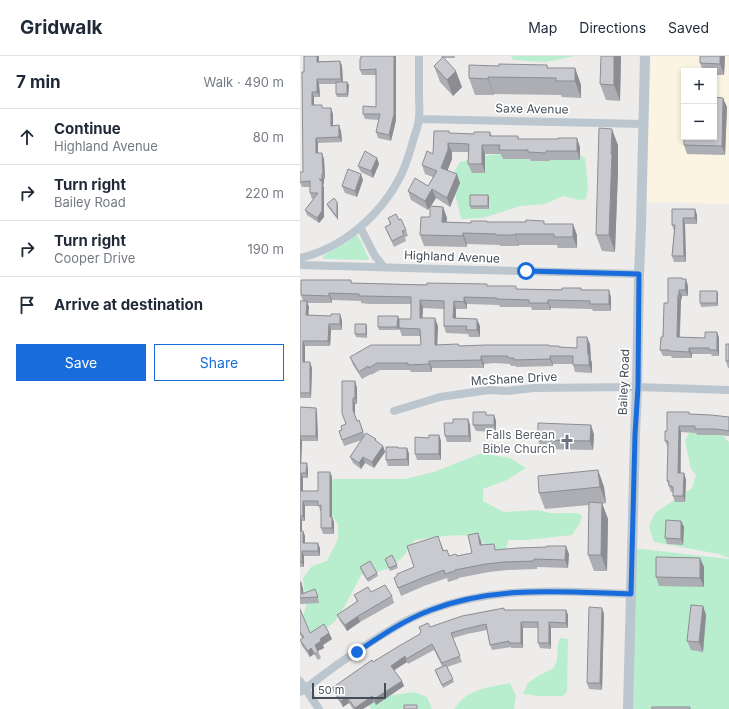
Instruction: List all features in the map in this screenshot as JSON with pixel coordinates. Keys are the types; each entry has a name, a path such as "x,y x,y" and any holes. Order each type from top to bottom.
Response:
{"street":[{"path":"300,258 310,256 328,248 364,224 384,202 402,174 419,119 419,56"},
{"name":"Bailey Road","path":"628,709 635,435 638,387 639,274 645,56"},
{"name":"Saxe Avenue","path":"419,119 643,124"},
{"path":"360,227 375,256 384,267"},
{"name":"Highland Avenue","path":"300,264 639,274"},
{"name":"McShane Drive","path":"394,411 440,397 489,390 507,391 534,388 638,387 729,390"},
{"path":"303,690 335,666 386,632 417,616 440,607 494,594 540,591 631,594"},
{"path":"300,681 303,690 319,709"}],"shaded area":[{"path":"651,56 729,56 729,204 646,202"}],"green space":[{"path":"511,56 575,56 546,62 513,60"},
{"path":"515,152 573,152 585,158 588,186 586,199 578,200 563,196 545,204 520,206 483,218 461,219 454,189 454,172 460,162 482,156"},
{"path":"356,235 360,239 369,258 368,260 323,259 323,256 346,243"},
{"path":"691,429 720,433 729,442 729,558 719,554 654,542 649,526 655,513 692,488 696,475 691,469 685,441"},
{"path":"482,453 510,458 526,468 507,480 483,489 483,501 504,512 538,510 550,513 578,513 582,516 580,523 572,535 526,540 508,540 506,552 490,551 482,541 469,536 459,535 415,540 403,557 388,569 361,575 335,621 319,634 309,635 300,628 306,606 303,578 312,566 327,561 338,539 338,524 327,509 323,494 334,479 405,479 434,472"},
{"path":"632,548 729,559 729,709 628,709"},
{"path":"560,638 568,639 567,692 563,696 523,694 528,683 554,668 557,660"},
{"path":"510,683 516,696 514,709 454,709 464,698 475,691"},
{"path":"414,692 427,697 432,709 371,709 368,703 393,695"}],"building":[{"path":"304,56 317,56 317,62 340,61 341,79 317,79 317,92 312,92 312,105 322,105 322,108 331,108 331,126 339,125 339,137 316,138 316,153 322,153 323,174 322,180 319,179 322,182 322,211 317,218 305,210 318,193 310,193 310,181 300,182 300,172 303,172 302,72 304,72"},
{"path":"361,56 394,56 394,114 389,135 376,132 380,114 363,114 363,106 376,107 376,69 360,70"},
{"path":"601,56 614,56 614,85 600,84"},
{"path":"700,56 720,56 720,64 700,63"},
{"path":"443,57 456,71 447,80 434,66"},
{"path":"499,64 547,65 547,68 575,68 575,81 556,81 556,78 469,78 469,65 499,66"},
{"path":"336,82 347,82 347,94 336,94"},
{"path":"717,97 723,98 722,146 684,145 684,140 717,140"},
{"path":"599,128 612,129 609,235 596,235"},
{"path":"434,131 474,134 474,132 490,132 490,136 518,136 518,139 577,138 577,151 546,151 546,153 528,152 528,150 499,150 500,145 482,145 482,164 468,164 469,144 448,143 448,150 441,168 457,174 447,198 432,189 425,201 408,191 415,178 428,186 437,171 422,165 427,151 433,154"},
{"path":"365,151 377,158 371,171 358,166"},
{"path":"348,169 361,174 355,191 342,186"},
{"path":"470,195 488,195 488,206 470,206"},
{"path":"334,198 337,202 337,217 327,204"},
{"path":"430,206 443,207 442,222 526,222 526,220 544,221 544,224 573,224 573,237 554,237 554,234 496,235 463,233 463,236 420,235 421,217 430,217"},
{"path":"672,209 695,209 695,218 683,218 684,256 672,256 675,225 672,225"},
{"path":"396,214 399,220 401,219 406,230 402,231 404,235 392,241 385,227 391,224 388,218"},
{"path":"668,278 686,279 685,290 679,290 678,295 677,337 705,338 705,332 717,332 717,350 709,350 709,348 689,348 689,352 660,350 661,337 663,337 664,303 668,303"},
{"path":"301,280 351,280 351,283 427,285 427,283 487,284 487,286 516,286 516,289 562,290 562,288 581,288 581,290 609,290 609,304 590,304 590,301 548,300 548,303 529,303 529,300 464,297 464,302 454,301 453,318 477,319 477,330 466,330 467,326 444,326 444,301 420,300 420,318 435,318 435,345 549,345 577,348 577,337 587,337 589,365 573,365 573,356 550,356 550,359 514,360 514,358 508,358 508,356 481,356 481,360 429,361 429,364 408,365 408,363 377,363 369,368 368,366 359,372 350,357 371,345 421,345 420,329 399,328 399,319 411,319 411,297 359,296 359,294 329,293 329,296 301,295"},
{"path":"700,291 717,291 717,303 700,303"},
{"path":"300,301 307,301 306,315 331,316 331,314 340,314 340,324 329,324 328,341 303,341 303,362 310,362 310,393 300,393"},
{"path":"378,316 398,316 397,327 378,327"},
{"path":"355,324 366,324 366,334 355,334"},
{"path":"726,344 729,344 729,361 726,361"},
{"path":"342,381 355,381 353,410 357,421 359,420 363,432 342,440 339,431 342,430 341,426 346,424 342,413"},
{"path":"300,407 316,408 316,436 300,436"},
{"path":"473,412 486,412 486,415 494,415 494,425 473,425"},
{"path":"667,412 689,412 689,414 729,417 729,431 716,429 695,429 695,426 679,426 678,473 684,473 683,496 673,496 673,487 669,486 669,481 667,481 668,441 665,441 665,431 667,431"},
{"path":"453,419 468,419 469,436 445,436 444,423 453,423"},
{"path":"538,423 591,425 590,441 538,440"},
{"path":"366,433 376,439 375,440 383,446 372,462 363,457 359,463 350,457"},
{"path":"429,435 439,435 439,454 415,454 415,437 429,438"},
{"path":"386,447 407,448 407,459 386,460"},
{"path":"300,463 307,463 306,473 301,473 301,491 318,491 318,472 330,472 330,517 332,517 332,528 321,528 321,505 318,506 318,501 303,501 303,516 300,516"},
{"path":"598,470 600,487 539,493 538,476"},
{"path":"589,502 602,503 601,555 588,555"},
{"path":"666,520 681,521 681,539 665,538"},
{"path":"300,531 303,531 303,543 318,543 318,551 302,551 302,562 300,562"},
{"path":"478,533 480,545 494,544 495,550 566,546 565,560 534,559 534,561 486,564 455,570 445,574 444,570 398,588 394,578 397,574 414,567 407,546 438,536 443,551 447,550 449,556 456,554 457,556 472,553 468,535"},
{"path":"392,555 397,565 389,568 385,559"},
{"path":"656,557 700,558 700,578 656,577"},
{"path":"370,561 377,573 367,579 360,567"},
{"path":"300,582 302,594 315,589 318,597 300,598"},
{"path":"385,585 392,596 345,625 337,615 358,601 354,595 368,587 371,592"},
{"path":"691,605 703,606 699,642 687,641"},
{"path":"589,607 602,608 600,683 587,683"},
{"path":"504,608 504,610 566,610 566,623 549,622 549,643 538,643 538,622 521,622 521,643 509,643 509,641 490,645 486,624 451,633 460,656 442,663 432,644 406,659 405,656 391,666 402,681 374,699 372,696 355,708 347,697 341,701 332,688 372,660 373,662 420,634 421,632 419,627 428,623 430,627 462,616"},
{"path":"300,609 310,633 324,624 329,633 320,639 321,641 315,645 318,652 315,654 311,648 308,651 300,640 304,637 300,632"},
{"path":"446,665 453,679 442,685 435,670"},
{"path":"404,705 417,705 417,709 404,709"},
{"path":"652,707 690,707 690,709 652,709"}],"place":[{"name":"Falls Berean Bible Church","path":"567,442"}],"route":[{"path":"357,652 386,632 417,616 440,607 479,597 494,594 540,591 631,594 635,435 638,387 639,274 526,271"}]}
